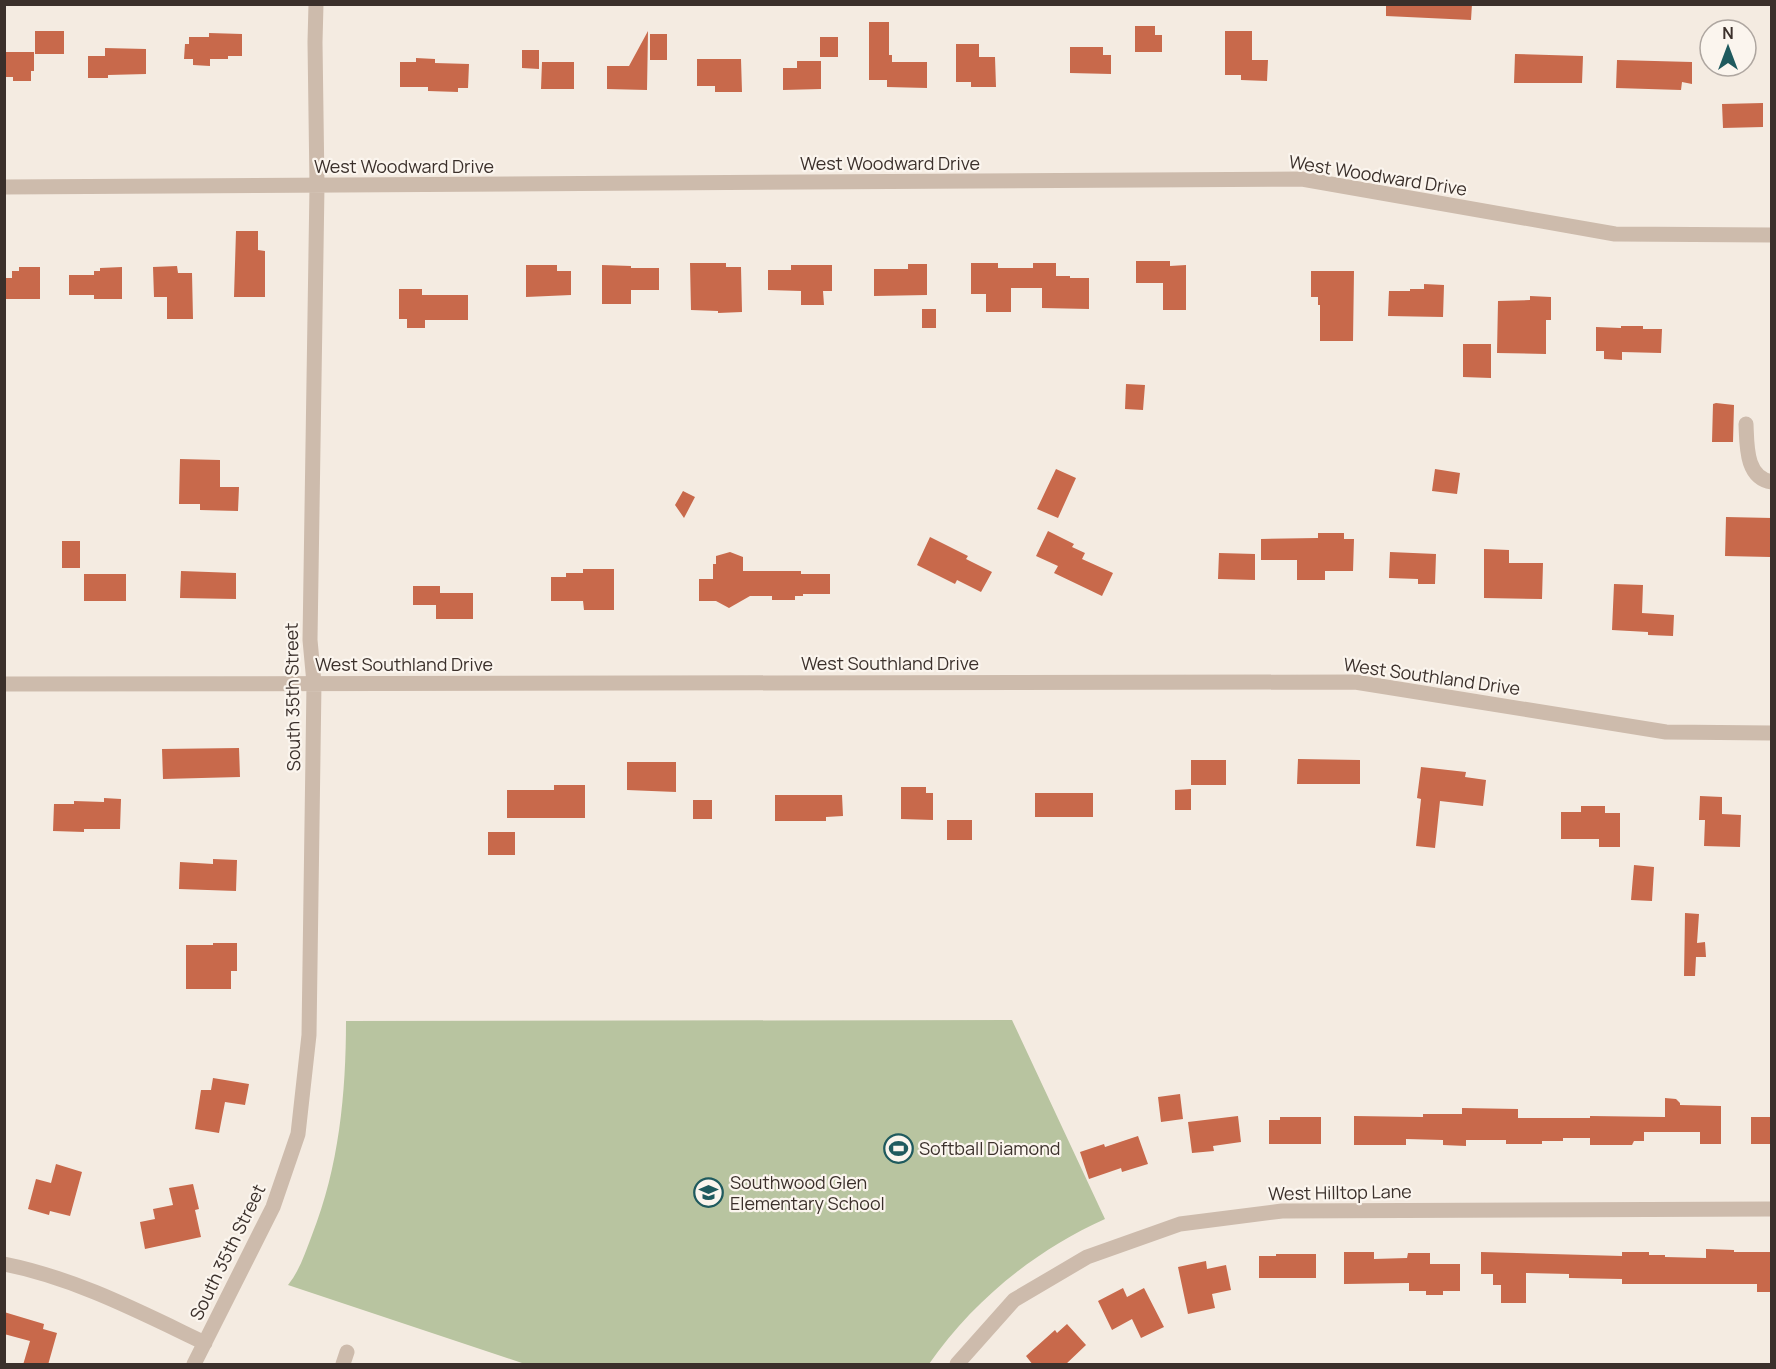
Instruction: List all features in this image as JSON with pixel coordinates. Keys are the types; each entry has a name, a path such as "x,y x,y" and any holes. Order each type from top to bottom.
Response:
{"street":[{"name":"South 35th Street","path":"194,1365 273,1207 298,1134 309,1035 314,683 310,640 317,186 316,4"},
{"name":"West Woodward Drive","path":"4,187 1302,179 1614,234 1772,235"},
{"path":"1746,424 1748,456 1754,471 1772,482"},
{"name":"West Southland Drive","path":"4,684 1355,682 1666,732 1772,733"},
{"name":"West Hilltop Lane","path":"957,1365 1014,1300 1087,1257 1180,1224 1282,1210 1772,1209"},
{"path":"4,1264 23,1268 108,1297 205,1344"}],"green space":[{"name":"Southwood Glen Elementary School","path":"1012,1020 1105,1219 1054,1246 1007,1280 965,1319 929,1364 525,1364 288,1285 299,1267 312,1235 335,1157 342,1103 346,1021"}],"building":[{"path":"1386,4 1472,4 1471,20 1386,16"},
{"path":"869,22 889,22 889,55 892,55 892,62 927,62 927,88 887,87 887,80 869,80"},
{"path":"1135,26 1155,26 1155,35 1162,35 1162,52 1135,52"},
{"path":"35,31 64,31 64,54 35,54"},
{"path":"648,31 647,90 607,89 607,66 629,66"},
{"path":"1225,31 1252,31 1252,60 1268,60 1267,81 1241,80 1241,75 1225,75"},
{"path":"209,33 242,34 242,56 210,59 210,66 193,65 193,59 184,59 185,44 189,44 189,37 209,37"},
{"path":"650,34 667,34 667,60 650,60"},
{"path":"820,37 838,37 838,57 820,57"},
{"path":"956,44 979,44 979,57 995,57 996,87 971,87 971,82 956,82"},
{"path":"1070,47 1103,47 1103,55 1111,55 1111,74 1070,73"},
{"path":"105,48 146,49 146,74 88,78 88,56 105,56"},
{"path":"522,50 539,50 539,69 522,68"},
{"path":"4,52 34,52 34,71 31,71 31,81 13,81 13,77 4,77"},
{"path":"1515,54 1583,56 1582,83 1514,83"},
{"path":"416,58 435,59 435,63 469,64 468,88 458,88 458,92 428,91 428,87 400,87 400,62 416,62"},
{"path":"697,59 741,59 742,92 715,92 715,86 697,86"},
{"path":"1617,60 1692,62 1692,84 1682,82 1681,90 1616,88"},
{"path":"797,61 821,61 821,89 783,90 783,68 797,68"},
{"path":"542,62 574,62 574,89 541,89"},
{"path":"1763,103 1763,127 1723,128 1722,104"},
{"path":"236,231 258,231 258,250 265,251 265,297 234,297"},
{"path":"1136,261 1170,261 1170,266 1186,265 1186,310 1163,310 1163,283 1136,283"},
{"path":"690,263 726,263 726,267 741,267 742,312 718,313 718,311 691,310"},
{"path":"971,263 998,263 998,268 1033,268 1033,263 1056,263 1056,276 1089,278 1089,309 1042,308 1042,288 1011,288 1011,312 986,312 986,294 971,294"},
{"path":"908,264 927,264 927,295 874,296 874,269 908,269"},
{"path":"526,265 557,265 557,271 571,271 571,295 526,297"},
{"path":"602,265 659,268 659,290 631,290 631,304 602,304"},
{"path":"791,265 832,265 832,291 823,291 824,305 801,305 801,291 768,290 768,270 791,270"},
{"path":"177,266 178,273 192,273 193,319 167,319 167,297 154,297 153,267"},
{"path":"19,267 40,267 40,299 4,299 4,278 12,278 12,271 19,271"},
{"path":"122,267 122,299 94,299 94,295 69,295 69,275 94,275 94,271 100,271 100,268"},
{"path":"1311,271 1354,271 1353,341 1320,341 1320,305 1318,305 1318,297 1311,297"},
{"path":"1424,284 1444,285 1443,317 1388,316 1389,291 1424,289"},
{"path":"399,289 422,289 422,295 468,295 468,320 425,320 425,328 407,328 407,319 399,319"},
{"path":"1530,296 1551,297 1551,320 1546,320 1546,354 1497,353 1498,301 1530,300"},
{"path":"922,309 936,309 936,328 922,328"},
{"path":"1621,326 1662,329 1661,353 1622,352 1622,360 1604,359 1604,351 1596,351 1596,327 1621,328"},
{"path":"1463,344 1491,344 1491,378 1463,377"},
{"path":"1126,384 1145,385 1143,410 1125,409"},
{"path":"1713,404 1734,405 1733,442 1712,442"},
{"path":"180,459 220,460 220,487 239,487 238,511 200,510 200,504 179,504"},
{"path":"1056,469 1076,478 1058,518 1037,509"},
{"path":"1435,469 1460,473 1457,494 1432,491"},
{"path":"683,491 695,497 684,518 675,505"},
{"path":"1726,517 1772,518 1770,557 1725,556"},
{"path":"1048,531 1074,544 1072,547 1085,553 1082,559 1113,573 1102,596 1054,573 1058,566 1036,556"},
{"path":"1318,533 1344,533 1344,539 1354,539 1353,571 1325,571 1325,580 1297,580 1297,560 1261,560 1261,539 1318,538"},
{"path":"930,537 968,556 966,559 992,572 981,592 957,580 955,584 917,565"},
{"path":"62,541 80,541 80,568 62,568"},
{"path":"1484,549 1509,550 1509,563 1543,563 1542,599 1484,598"},
{"path":"730,552 743,557 743,571 801,571 801,574 830,574 830,594 803,594 803,596 795,596 795,600 772,600 772,596 750,596 729,608 716,601 699,601 699,579 713,579 713,564 716,564 716,556"},
{"path":"1390,552 1436,554 1435,584 1418,584 1418,579 1389,578"},
{"path":"1219,553 1255,554 1255,580 1218,579"},
{"path":"583,569 614,569 614,610 584,610 583,601 551,601 551,577 566,577 566,573 583,573"},
{"path":"181,571 236,573 236,599 180,598"},
{"path":"84,574 126,574 126,601 84,601"},
{"path":"1614,584 1643,585 1642,613 1674,615 1673,636 1612,630"},
{"path":"413,586 440,586 440,593 473,593 473,619 436,619 436,605 413,605"},
{"path":"239,748 240,777 163,779 162,749"},
{"path":"1298,759 1360,760 1360,784 1297,784"},
{"path":"1191,760 1226,760 1226,785 1191,785"},
{"path":"627,762 676,762 676,792 627,790"},
{"path":"1421,767 1466,772 1465,777 1486,780 1483,806 1440,801 1435,848 1416,846 1421,799 1417,798"},
{"path":"554,785 585,785 585,818 507,818 507,790 554,790"},
{"path":"901,787 926,787 926,793 933,793 933,820 901,819"},
{"path":"1191,789 1191,810 1175,810 1175,790"},
{"path":"1035,793 1093,793 1093,817 1035,817"},
{"path":"775,795 842,795 843,816 826,817 826,821 775,821"},
{"path":"1700,796 1722,797 1722,814 1741,815 1740,847 1704,846 1705,820 1699,820"},
{"path":"104,798 121,799 120,829 84,829 84,832 53,831 54,804 74,804 74,801 104,802"},
{"path":"693,800 712,800 712,819 693,819"},
{"path":"1581,806 1605,806 1605,813 1620,813 1620,847 1599,847 1599,839 1561,839 1561,812 1581,812"},
{"path":"947,820 972,820 972,840 947,840"},
{"path":"488,832 515,832 515,855 488,855"},
{"path":"213,859 237,860 236,891 179,889 180,862 213,864"},
{"path":"1634,865 1654,867 1652,901 1631,900"},
{"path":"1685,913 1699,914 1697,943 1705,942 1706,957 1696,957 1695,976 1684,976"},
{"path":"213,943 237,943 237,971 231,971 231,989 186,989 186,945 213,945"},
{"path":"213,1078 249,1084 245,1105 225,1102 219,1133 195,1129 201,1090 211,1090"},
{"path":"1180,1094 1183,1119 1161,1122 1158,1097"},
{"path":"1665,1098 1676,1099 1680,1105 1721,1106 1721,1144 1700,1144 1700,1132 1644,1132 1644,1141 1634,1141 1632,1145 1590,1145 1590,1138 1563,1138 1563,1141 1542,1141 1542,1144 1506,1144 1506,1140 1466,1140 1466,1146 1443,1145 1443,1140 1406,1139 1406,1145 1354,1145 1354,1116 1423,1117 1423,1114 1462,1114 1462,1108 1518,1109 1518,1118 1665,1117"},
{"path":"1238,1116 1241,1142 1213,1146 1214,1151 1192,1153 1188,1122"},
{"path":"1280,1117 1321,1117 1321,1144 1269,1144 1269,1120 1280,1120"},
{"path":"1751,1117 1772,1117 1772,1144 1751,1144"},
{"path":"1138,1136 1148,1164 1122,1172 1121,1168 1089,1179 1080,1152 1104,1144 1105,1147"},
{"path":"56,1164 82,1172 70,1216 50,1211 49,1215 28,1209 36,1179 51,1183"},
{"path":"193,1184 199,1209 195,1210 201,1237 145,1249 140,1222 155,1219 153,1209 173,1205 169,1188"},
{"path":"1706,1249 1772,1252 1772,1292 1757,1292 1757,1284 1622,1284 1622,1279 1569,1278 1569,1274 1526,1273 1526,1303 1501,1303 1501,1285 1493,1285 1493,1274 1481,1274 1481,1252 1622,1256 1622,1252 1649,1252 1649,1255 1665,1255 1665,1257 1706,1258"},
{"path":"1344,1252 1374,1252 1374,1259 1407,1258 1408,1253 1430,1253 1430,1264 1460,1264 1460,1291 1443,1291 1443,1295 1426,1295 1426,1291 1409,1291 1409,1283 1344,1284"},
{"path":"1276,1254 1316,1254 1316,1278 1259,1278 1259,1256 1276,1256"},
{"path":"1206,1261 1207,1269 1226,1265 1231,1290 1212,1294 1215,1308 1188,1314 1178,1267"},
{"path":"1123,1288 1127,1297 1144,1288 1164,1327 1141,1338 1132,1319 1112,1330 1098,1301"},
{"path":"4,1312 44,1324 43,1329 57,1333 48,1365 23,1365 30,1341 4,1334"},
{"path":"1067,1324 1086,1345 1065,1365 1033,1365 1026,1356 1055,1330 1057,1333"}],"place":[{"name":"Softball Diamond","path":"898,1148"},
{"name":"Southwood Glen Elementary School","path":"709,1192"}]}
